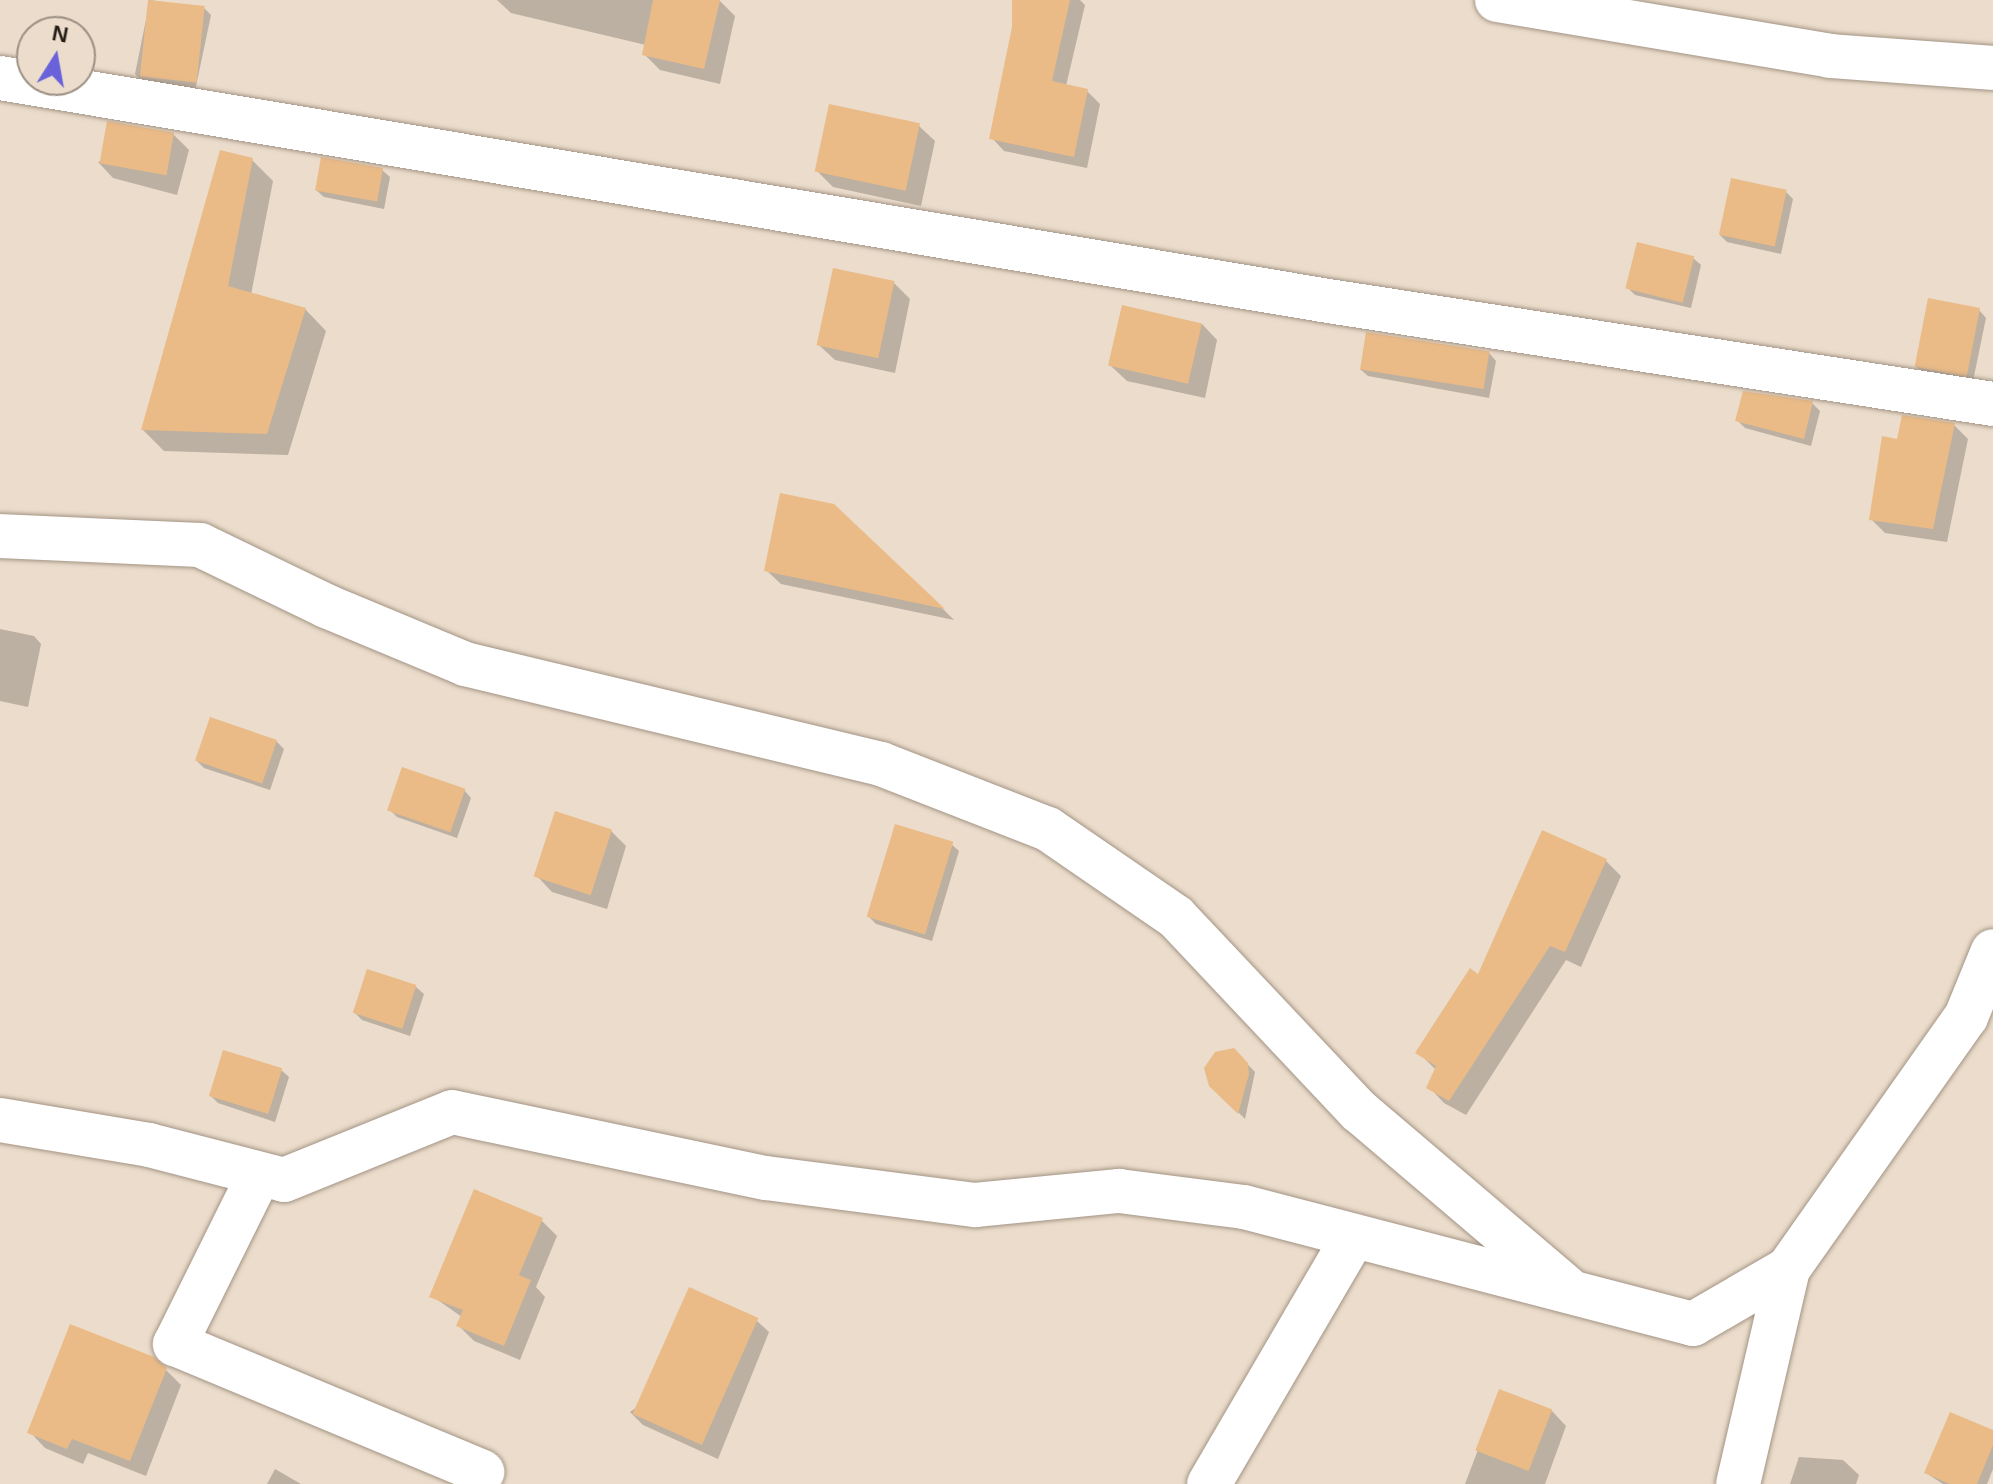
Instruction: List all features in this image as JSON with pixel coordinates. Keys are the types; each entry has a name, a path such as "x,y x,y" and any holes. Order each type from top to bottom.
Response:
{"street":[{"path":"1497,0 1830,56 1993,68"},
{"path":"0,78 1322,300 1993,404"},
{"path":"0,536 200,545 326,606 465,664 881,764 1048,829 1176,917 1359,1111 1573,1294"},
{"path":"1738,1484 1788,1269 1966,1017 1993,951"},
{"path":"0,1120 149,1145 284,1180 452,1112 766,1178 975,1205 1119,1191 1244,1207 1693,1324 1788,1269"},
{"path":"259,1175 175,1344 482,1472"},
{"path":"1209,1484 1354,1236"}],"building":[{"path":"148,0 205,6 197,83 140,77"},
{"path":"653,0 720,0 704,69 642,55"},
{"path":"1012,0 1070,0 1052,81 1088,89 1074,157 989,139 1012,27"},
{"path":"829,104 920,123 906,191 815,171"},
{"path":"107,121 174,133 167,175 100,163"},
{"path":"220,150 253,158 228,286 306,308 267,434 141,430"},
{"path":"321,157 383,168 377,201 315,190"},
{"path":"1731,178 1787,190 1775,247 1719,235"},
{"path":"1637,242 1694,256 1683,303 1625,289"},
{"path":"833,268 895,281 878,358 817,345"},
{"path":"1928,298 1980,308 1967,377 1915,367"},
{"path":"1122,305 1202,323 1188,384 1108,365"},
{"path":"1366,332 1489,352 1484,389 1360,370"},
{"path":"1743,391 1813,401 1804,439 1735,421"},
{"path":"1902,415 1955,423 1933,529 1869,520 1882,436 1897,439"},
{"path":"780,493 834,504 945,609 764,571"},
{"path":"210,717 277,740 262,784 195,760"},
{"path":"402,767 465,789 450,832 387,810"},
{"path":"555,811 612,830 591,895 534,877"},
{"path":"895,824 953,842 925,935 867,917"},
{"path":"1542,830 1607,859 1565,952 1550,946 1449,1101 1426,1088 1436,1066 1415,1053 1470,968 1478,974"},
{"path":"367,969 416,985 402,1029 353,1013"},
{"path":"1234,1048 1248,1063 1249,1074 1238,1114 1209,1086 1204,1068 1215,1052"},
{"path":"223,1050 282,1068 268,1114 209,1096"},
{"path":"474,1189 543,1218 519,1275 531,1280 504,1346 456,1326 463,1310 429,1297"},
{"path":"689,1287 758,1318 702,1445 632,1414"},
{"path":"70,1324 154,1357 167,1368 130,1461 72,1439 67,1449 27,1433"},
{"path":"1499,1389 1552,1409 1529,1471 1475,1451"},
{"path":"1950,1412 1993,1430 1993,1445 1977,1484 1950,1484 1924,1473"}]}
